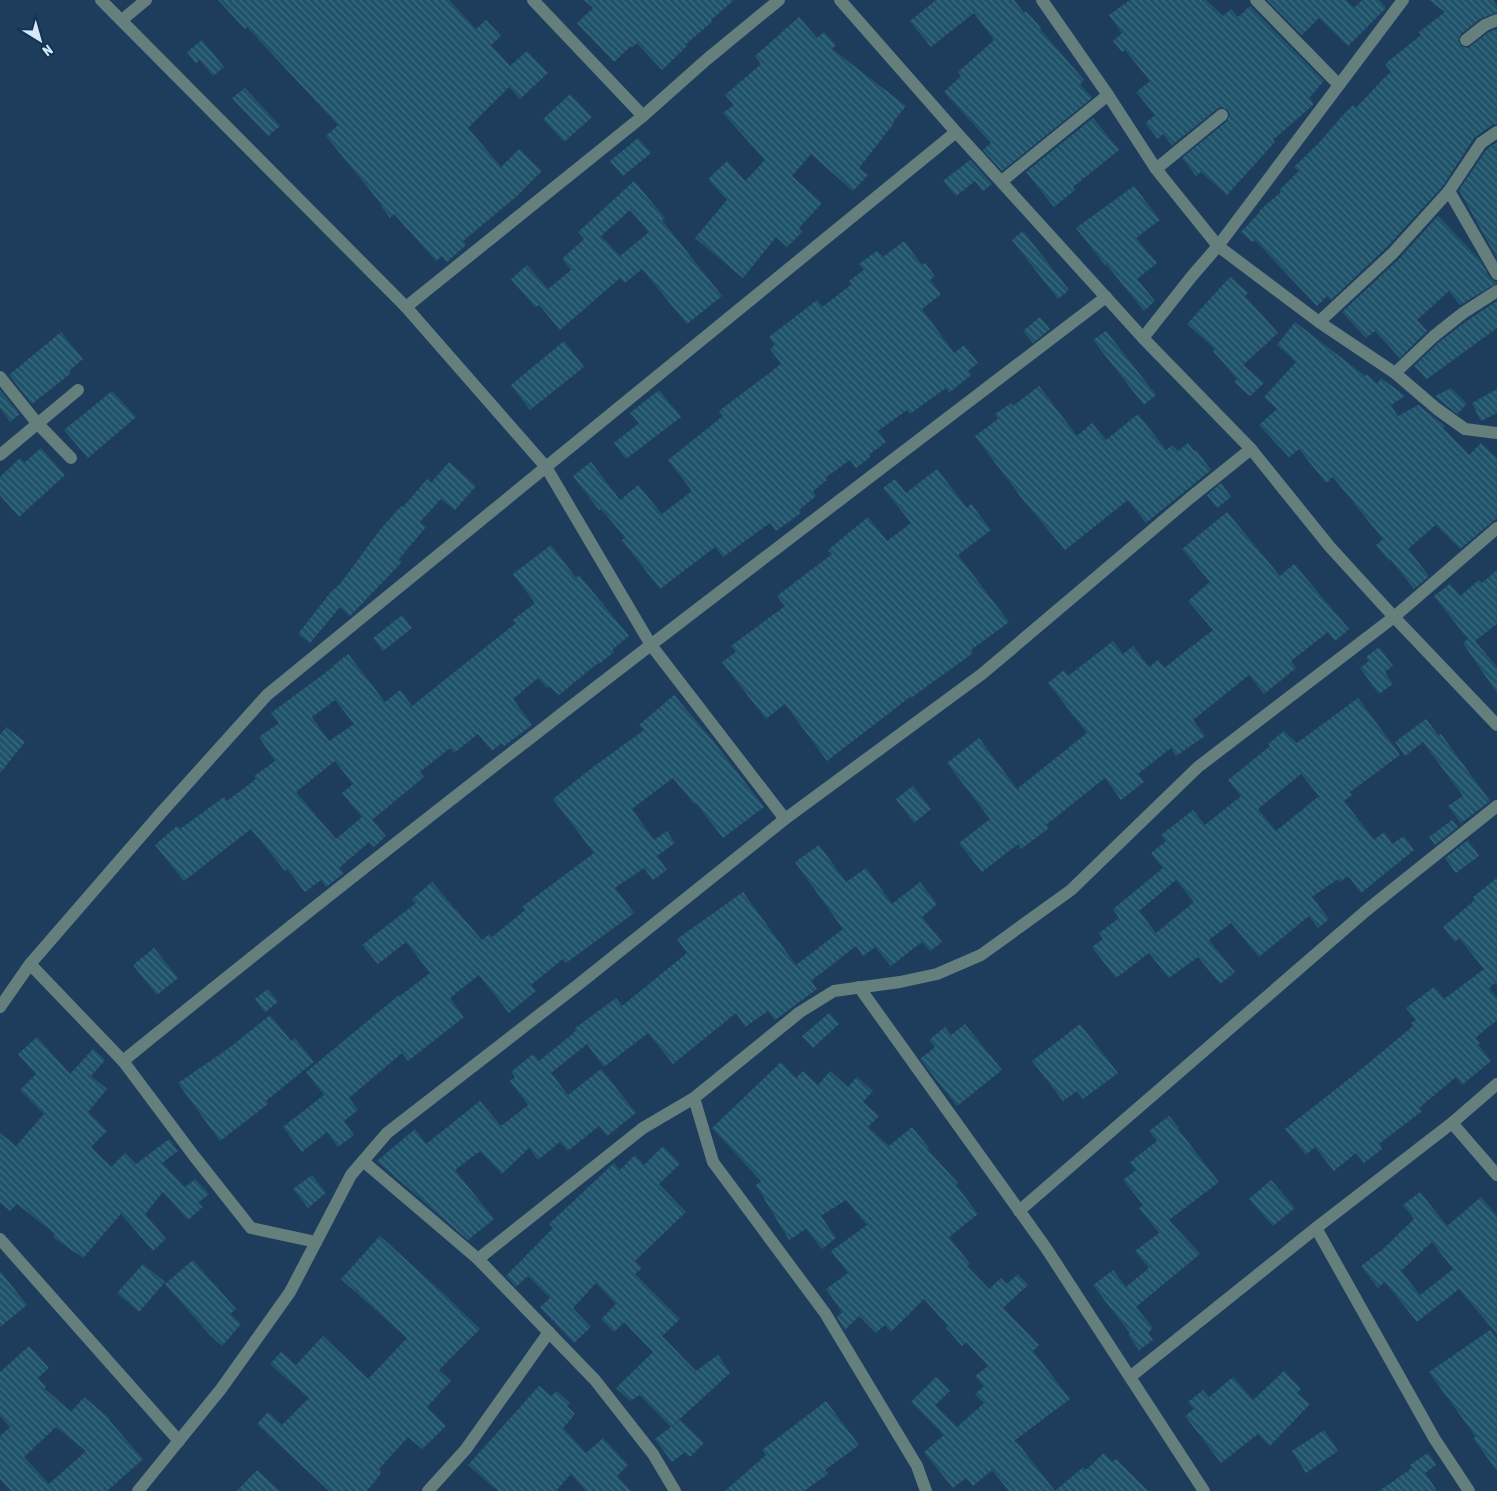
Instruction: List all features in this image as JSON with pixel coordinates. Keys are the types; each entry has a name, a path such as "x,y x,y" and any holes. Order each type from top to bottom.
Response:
{"street":[{"path":"102,0 406,307 546,467 651,645 785,819"},
{"path":"122,20 146,0"},
{"path":"533,0 643,116"},
{"path":"406,307 643,116 706,60 779,0"},
{"path":"840,0 956,132 1143,338 1251,449 1330,547 1497,725"},
{"path":"1043,0 1108,95 1156,170 1218,246 1319,322 1394,373 1465,430 1497,433"},
{"path":"1256,0 1339,85"},
{"path":"1143,338 1218,246 1403,0"},
{"path":"1466,40 1485,25 1497,20"},
{"path":"1002,181 1108,95"},
{"path":"1156,170 1222,115"},
{"path":"0,1007 30,964 160,814 267,695 956,132"},
{"path":"1319,322 1393,252 1449,191 1481,143 1497,132"},
{"path":"1449,191 1497,274"},
{"path":"1394,373 1434,336 1463,313 1497,291"},
{"path":"123,1061 246,962 651,645 1106,297"},
{"path":"0,376 37,423 71,458"},
{"path":"0,455 78,390"},
{"path":"138,1491 221,1389 290,1292 351,1175 387,1132 587,978 785,819 982,674 1190,498 1251,449"},
{"path":"478,1259 643,1128 694,1098 800,1012 834,991 900,982 936,974 981,955 1071,890 1198,767 1394,617 1497,528"},
{"path":"1019,1211 1368,909 1497,806"},
{"path":"30,964 123,1061 194,1156 252,1228 316,1242"},
{"path":"859,987 1046,1248 1204,1491"},
{"path":"1130,1377 1316,1228 1452,1123 1497,1084"},
{"path":"694,1098 713,1162 825,1313 917,1466 926,1491"},
{"path":"1452,1123 1497,1175"},
{"path":"363,1161 478,1259 595,1380 653,1454 675,1491"},
{"path":"1316,1228 1434,1438 1469,1491"},
{"path":"0,1239 179,1441"},
{"path":"428,1491 466,1449 548,1332"}],"building":[{"path":"218,0 449,0 476,29 486,20 501,36 491,45 510,66 527,51 548,73 520,99 509,87 468,128 501,167 519,149 542,171 517,196 463,241 466,245 447,262 442,256 436,261 394,214 390,218 382,205 326,136 338,125 247,27 245,29"},
{"path":"584,0 734,0 686,44 687,46 662,70 637,43 633,47 631,46 614,62 577,23 593,8"},
{"path":"936,0 1014,0 1024,13 1026,11 1041,28 1084,80 1080,84 1092,98 1002,171 983,150 991,143 944,92 961,76 958,72 994,40 974,13 931,47 910,21"},
{"path":"1130,0 1206,0 1223,16 1231,9 1238,17 1250,6 1324,81 1309,98 1314,104 1273,140 1275,142 1227,195 1201,172 1196,176 1182,158 1227,121 1230,114 1228,110 1221,107 1217,109 1172,145 1163,134 1158,139 1145,123 1155,115 1136,92 1150,81 1125,50 1122,52 1113,41 1122,33 1109,15"},
{"path":"1267,0 1346,0 1354,8 1362,0 1379,0 1386,8 1348,46 1319,18 1302,35"},
{"path":"1429,0 1493,0 1497,6 1497,12 1480,19 1461,34 1458,41 1463,47 1468,48 1489,32 1497,29 1497,124 1492,125 1474,138 1443,186 1387,247 1331,300 1327,296 1317,306 1255,240 1252,242 1241,232 1299,171 1294,167 1353,105 1356,108 1391,72 1385,64 1421,35 1419,32 1445,12"},
{"path":"799,17 817,38 824,32 836,45 832,49 906,106 859,168 868,175 853,191 811,154 792,176 822,203 799,228 802,232 787,247 776,237 743,278 695,238 727,200 708,179 727,161 745,181 765,160 723,113 734,105 725,95 761,64 755,56"},
{"path":"202,40 224,67 213,76 200,60 196,63 187,52"},
{"path":"245,88 280,126 268,136 232,98"},
{"path":"570,94 592,117 564,142 543,119"},
{"path":"1093,118 1119,150 1073,187 1075,190 1054,207 1026,172"},
{"path":"638,138 651,153 623,176 610,161"},
{"path":"1497,142 1497,258 1459,190 1487,149"},
{"path":"970,160 992,184 983,191 975,181 956,196 943,181"},
{"path":"634,181 665,218 662,220 722,296 687,324 642,269 625,283 620,278 560,330 539,305 535,307 511,279 527,265 548,289 571,270 562,259 584,239 578,232","holes":["630,210 649,232 620,256 601,236"]},
{"path":"1134,186 1160,220 1136,238 1157,263 1137,279 1155,301 1144,311 1076,228"},
{"path":"1438,216 1480,260 1490,278 1497,283 1460,305 1449,291 1417,320 1427,331 1400,358 1375,331 1366,338 1342,312 1399,259"},
{"path":"1023,231 1069,290 1058,299 1012,240"},
{"path":"904,241 922,265 925,263 935,276 930,280 941,294 922,309 954,353 964,345 978,363 968,371 971,375 949,393 946,388 910,414 907,410 878,431 886,442 856,468 850,460 825,478 827,480 813,491 816,496 799,510 801,513 776,531 770,523 723,557 715,547 660,589 622,540 625,537 601,509 599,510 573,476 591,462 620,500 638,485 662,514 692,491 668,460 723,416 719,411 781,364 770,349 775,345 769,337 817,300 822,307 852,284 849,281 864,270 859,264 877,251 883,257"},
{"path":"1230,277 1248,293 1245,296 1278,333 1243,365 1264,383 1250,396 1234,382 1237,379 1213,351 1215,349 1187,324"},
{"path":"1497,301 1497,328 1427,379 1414,366 1439,342"},
{"path":"1040,317 1050,329 1033,343 1023,331"},
{"path":"1295,322 1365,376 1367,374 1377,384 1381,378 1405,396 1391,405 1398,416 1418,405 1445,426 1443,428 1469,455 1481,443 1497,458 1497,518 1460,549 1436,525 1408,549 1429,576 1414,589 1376,545 1383,539 1333,477 1326,483 1299,449 1289,457 1259,425 1277,409 1264,397 1296,362 1277,345"},
{"path":"1106,331 1156,395 1144,405 1093,340"},
{"path":"61,332 83,359 69,371 71,373 32,404 9,375"},
{"path":"564,341 584,367 530,410 511,385"},
{"path":"1039,386 1077,436 1092,423 1106,440 1138,414 1166,450 1172,445 1178,451 1188,443 1194,451 1196,450 1211,470 1146,523 1128,500 1065,550 1024,501 975,436 998,419 995,414 1011,403 1013,406"},
{"path":"1451,388 1467,404 1457,414 1435,396"},
{"path":"1497,389 1497,413 1481,421 1472,403"},
{"path":"0,390 20,414 10,422 0,408"},
{"path":"659,390 681,417 626,459 614,443 639,423 630,413"},
{"path":"112,391 136,417 88,458 64,430"},
{"path":"41,448 65,475 19,517 0,495 0,477 20,458 24,463"},
{"path":"449,462 476,486 455,510 441,499 420,522 426,527 399,559 402,562 350,616 340,607 310,643 298,634 330,593 340,584 379,531 427,479 431,483"},
{"path":"937,469 967,508 971,504 991,530 958,555 1009,622 971,650 973,653 910,697 827,761 785,704 766,719 722,662 736,652 731,646 785,606 777,596 832,554 828,550 868,517 887,541 911,523 883,488 895,479 906,493"},
{"path":"1221,483 1231,497 1217,508 1207,495"},
{"path":"1227,512 1280,576 1294,564 1349,629 1335,641 1328,632 1291,661 1296,668 1264,694 1249,675 1193,720 1205,736 1176,756 1171,748 1138,774 1144,782 1121,800 1105,778 1046,825 1049,828 1021,849 1018,844 982,872 959,843 990,819 947,763 979,738 1017,789 1087,733 1048,683 1064,670 1068,676 1113,641 1123,654 1133,646 1149,667 1158,660 1164,668 1213,630 1188,601 1210,582 1182,549"},
{"path":"551,545 576,578 579,575 629,636 612,650 614,652 559,695 549,686 547,688 538,678 513,699 532,725 504,746 502,743 492,751 478,734 454,753 450,748 420,772 424,777 372,820 386,836 374,847 369,842 339,868 344,873 326,887 321,880 305,892 287,869 285,871 251,829 184,881 155,845 177,826 180,829 224,797 227,801 256,779 254,776 275,761 259,737 279,723 271,713 348,654 385,702 400,690 412,706 516,623 513,620 535,603 513,574","holes":["335,700 354,724 329,741 312,717","335,761 353,784 342,793 362,817 336,839 296,792"]},
{"path":"1497,570 1497,624 1475,641 1497,667 1497,693 1463,643 1468,639 1434,596 1450,584 1460,596 1479,580 1482,583"},
{"path":"402,615 412,628 383,651 373,638"},
{"path":"1379,647 1393,666 1385,672 1393,684 1379,694 1360,668 1369,661 1366,657"},
{"path":"674,695 714,742 764,807 723,838 696,803 694,804 673,778 632,809 654,840 667,831 675,843 657,856 667,870 653,880 644,868 615,888 634,913 566,963 563,959 531,985 536,991 509,1013 479,975 450,998 464,1017 408,1061 402,1053 349,1098 358,1110 344,1121 354,1135 338,1147 327,1132 302,1152 283,1127 324,1095 306,1072 399,995 430,973 406,942 378,964 362,945 416,903 412,899 432,882 482,940 489,934 492,937 525,910 523,906 594,853 553,799 644,730 639,725"},
{"path":"1358,698 1400,755 1350,792 1352,795 1344,801 1374,840 1384,832 1392,844 1404,836 1414,850 1361,893 1348,876 1340,882 1338,879 1312,897 1329,919 1318,928 1309,916 1259,957 1231,923 1209,940 1235,972 1220,984 1198,957 1169,978 1149,953 1116,978 1092,947 1103,939 1099,933 1119,918 1113,909 1163,868 1151,853 1166,841 1161,835 1193,810 1205,825 1241,796 1228,780 1270,746 1268,744 1284,731 1297,743","holes":["1301,774 1319,796 1276,831 1258,809","1176,880 1194,902 1156,933 1139,911"]},
{"path":"1426,719 1439,736 1441,734 1490,801 1461,823 1448,806 1463,796 1423,742 1405,756 1395,742"},
{"path":"6,727 25,742 0,773 0,735"},
{"path":"913,786 931,809 914,823 896,799"},
{"path":"1452,820 1458,827 1435,845 1429,837"},
{"path":"1468,840 1479,856 1456,873 1445,858"},
{"path":"819,845 846,882 866,868 892,904 920,882 937,904 922,917 942,942 930,951 922,942 891,966 875,947 863,956 856,946 811,981 817,989 775,1020 768,1011 745,1027 736,1013 673,1064 648,1033 604,1067 587,1044 551,1073 568,1095 601,1069 636,1113 607,1136 599,1126 568,1151 560,1142 538,1160 529,1148 502,1174 480,1151 455,1170 494,1219 468,1240 377,1161 415,1129 426,1144 480,1101 501,1126 528,1105 510,1081 515,1077 511,1072 533,1054 539,1061 576,1031 574,1029 616,998 622,1006 687,953 677,939 743,892 796,965 843,929 795,862"},
{"path":"1497,878 1497,985 1495,983 1489,988 1497,998 1497,1020 1475,1038 1480,1043 1478,1045 1491,1061 1462,1085 1456,1077 1419,1108 1422,1111 1379,1144 1382,1149 1364,1163 1356,1153 1334,1171 1315,1147 1306,1155 1285,1129 1413,1026 1411,1023 1416,1020 1406,1008 1434,987 1444,999 1484,969 1459,938 1455,942 1443,927 1475,900 1473,897"},
{"path":"154,948 178,978 157,995 133,965"},
{"path":"268,989 278,1002 265,1012 255,999"},
{"path":"829,1013 839,1024 813,1048 802,1036"},
{"path":"270,1015 291,1041 295,1038 314,1062 266,1101 268,1104 220,1141 178,1083 229,1048"},
{"path":"965,1024 1002,1070 957,1106 920,1059 935,1047 929,1040 945,1027 951,1035"},
{"path":"1080,1024 1118,1073 1083,1099 1077,1091 1063,1101 1032,1061"},
{"path":"37,1037 70,1074 93,1049 105,1060 91,1076 107,1089 88,1112 107,1131 91,1147 111,1167 125,1153 136,1164 169,1139 178,1151 162,1163 185,1187 195,1179 209,1194 198,1203 203,1207 188,1220 163,1192 145,1214 166,1239 153,1251 121,1214 83,1258 53,1237 55,1234 17,1204 10,1211 0,1202 0,1133 16,1146 44,1114 20,1090 36,1074 18,1054"},
{"path":"781,1062 796,1078 803,1071 818,1085 830,1071 848,1087 857,1077 873,1091 863,1102 879,1116 868,1127 889,1146 912,1127 929,1148 927,1149 958,1183 956,1185 978,1214 949,1237 970,1264 967,1266 989,1289 1001,1278 1007,1284 1018,1274 1028,1285 1003,1308 1039,1345 1033,1351 1070,1399 1014,1441 1055,1491 1009,1491 992,1470 973,1486 966,1478 953,1488 924,1452 944,1435 911,1402 936,1377 950,1391 935,1405 957,1427 984,1403 975,1394 984,1386 975,1376 988,1366 966,1342 962,1346 946,1328 948,1326 924,1299 891,1332 885,1325 876,1333 859,1316 845,1330 837,1317 842,1312 826,1289 848,1273 831,1251 867,1225 846,1200 821,1216 836,1238 822,1249 806,1229 789,1240 756,1185 761,1181 712,1128"},
{"path":"1169,1116 1219,1182 1169,1220 1200,1254 1136,1307 1153,1328 1148,1333 1153,1340 1139,1350 1128,1334 1130,1333 1093,1285 1113,1270 1126,1287 1149,1268 1135,1251 1159,1233 1139,1208 1143,1205 1123,1180 1136,1170 1130,1162 1157,1141 1149,1131"},
{"path":"663,1146 680,1164 659,1184 686,1212 635,1261 642,1268 635,1274 680,1319 662,1336 696,1371 718,1355 730,1373 671,1427 640,1395 630,1401 616,1388 653,1352 624,1322 614,1332 601,1319 616,1304 596,1283 573,1308 591,1327 574,1343 540,1307 550,1298 528,1276 516,1287 506,1276 553,1228 549,1224 614,1163 620,1170 635,1155 644,1165"},
{"path":"312,1175 326,1193 308,1208 293,1189"},
{"path":"1271,1180 1295,1208 1273,1226 1249,1199"},
{"path":"1420,1192 1447,1226 1481,1197 1497,1216 1497,1334 1459,1289 1417,1322 1385,1282 1378,1288 1361,1266 1383,1249 1414,1219 1403,1205","holes":["1432,1242 1453,1269 1420,1295 1401,1271"]},
{"path":"380,1236 480,1329 439,1370 451,1381 427,1407 446,1426 422,1449 408,1437 379,1469 382,1472 367,1491 329,1491 257,1424 268,1412 282,1425 309,1398 270,1364 281,1352 296,1365 323,1336 368,1379 407,1338 341,1279"},
{"path":"193,1260 236,1309 230,1314 241,1324 222,1346 165,1284"},
{"path":"143,1264 165,1282 139,1312 117,1293"},
{"path":"0,1271 27,1305 0,1327"},
{"path":"1490,1330 1497,1339 1497,1471 1473,1438 1476,1437 1429,1372"},
{"path":"29,1346 49,1368 38,1378 46,1387 44,1388 71,1412 84,1397 110,1419 143,1459 107,1491 11,1491 0,1479 0,1436 10,1427 0,1416 0,1372","holes":["56,1427 86,1451 49,1484 24,1457"]},
{"path":"1284,1371 1301,1389 1297,1393 1310,1404 1270,1446 1258,1434 1221,1463 1185,1416 1194,1409 1188,1402 1203,1390 1209,1397 1233,1377 1253,1400"},
{"path":"539,1386 551,1396 557,1391 570,1403 567,1406 575,1414 563,1428 586,1453 603,1438 628,1465 617,1476 631,1491 586,1491 571,1474 556,1491 498,1491 468,1465"},
{"path":"826,1401 859,1445 825,1470 828,1474 804,1491 725,1491 766,1455 762,1450"},
{"path":"680,1420 704,1443 690,1457 685,1452 672,1462 655,1439"},
{"path":"1324,1430 1338,1451 1306,1473 1292,1451"},
{"path":"1104,1453 1112,1462 1116,1459 1148,1491 1055,1491 1083,1467 1086,1470"},
{"path":"1428,1453 1436,1465 1425,1473 1437,1491 1379,1491 1412,1468 1410,1465"},
{"path":"257,1470 280,1491 237,1491"}]}
